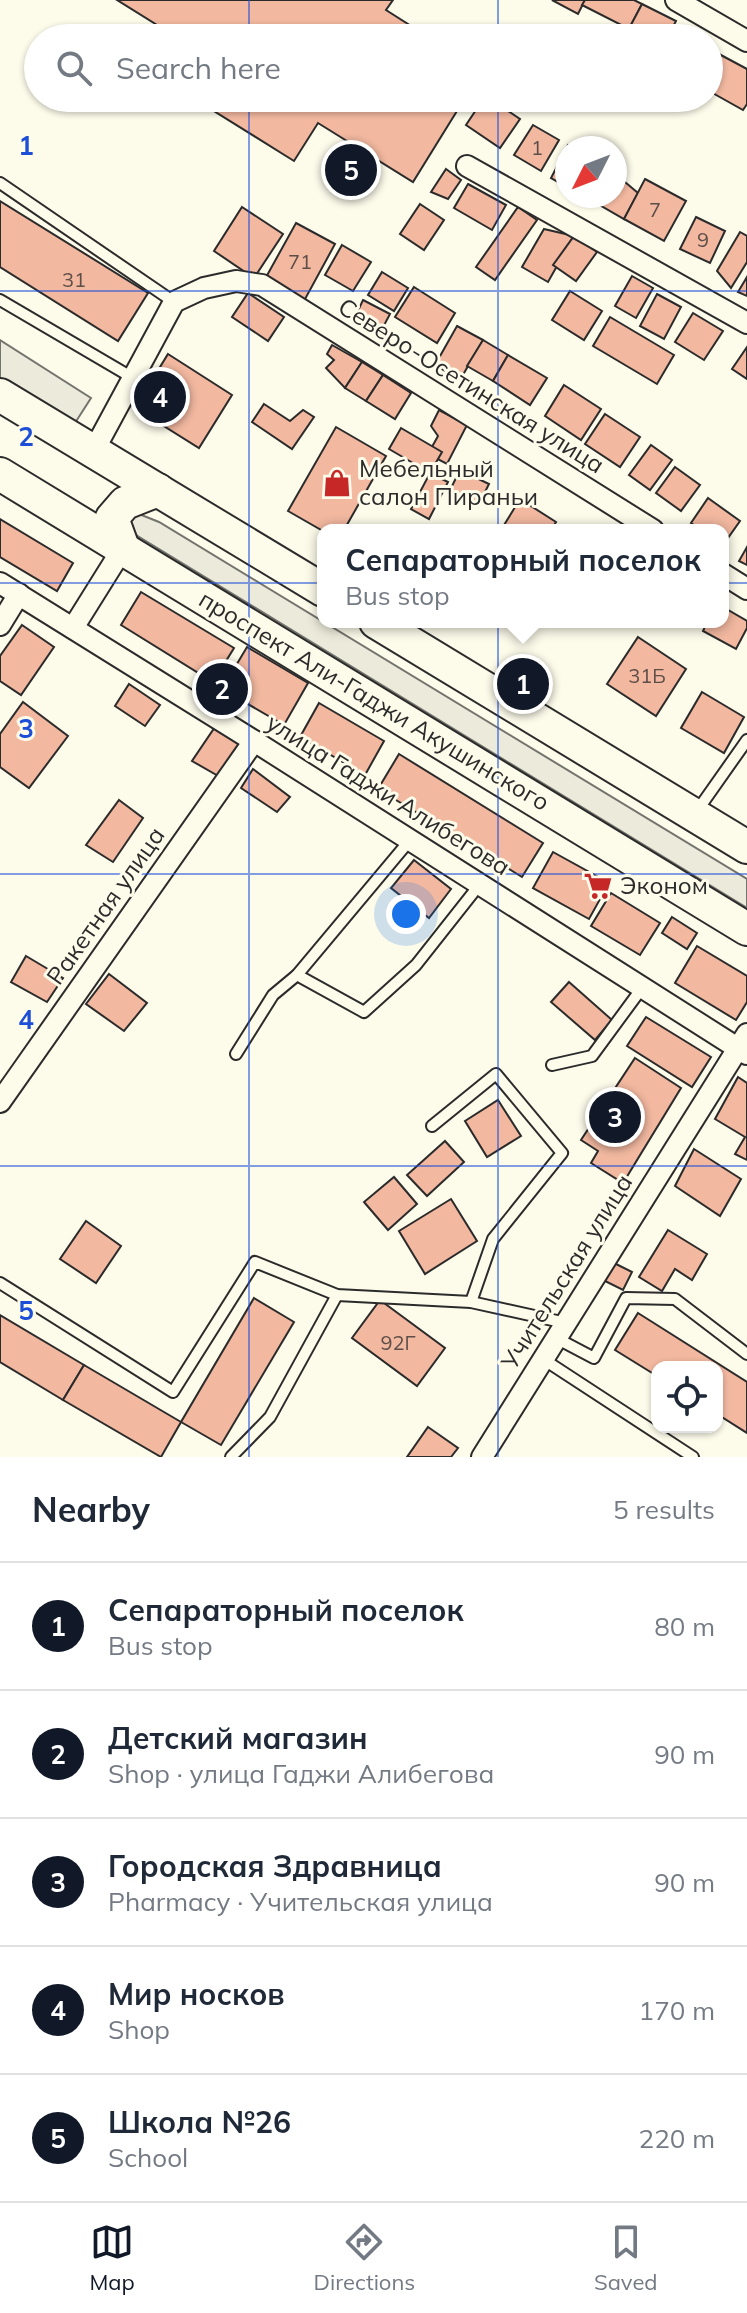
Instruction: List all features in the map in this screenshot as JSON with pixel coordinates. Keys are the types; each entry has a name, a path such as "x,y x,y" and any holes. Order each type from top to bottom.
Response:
{"main road":[{"path":"0,395 317,586"},
{"name":"проспект Али-Гаджи Акушинского","path":"0,474 747,929"},
{"path":"123,548 112,518 125,503 158,490"},
{"path":"386,628 747,847"}],"street":[{"path":"676,0 718,24"},
{"path":"723,27 747,41"},
{"path":"467,166 747,323"},
{"name":"Северо-Осетинская улица","path":"174,302 204,288 236,281 262,285 643,524"},
{"path":"93,452 174,302"},
{"path":"73,628 123,548"},
{"path":"729,578 747,589"},
{"name":"улица Гаджи Алибегова","path":"0,583 642,988 744,1046"},
{"path":"0,625 19,594"},
{"name":"Ракетная улица","path":"0,1102 254,741"},
{"name":"Учительская улица","path":"482,1457 744,1046"}],"lane":[{"path":"0,183 174,302"},
{"path":"0,300 133,378"},
{"path":"694,815 747,740"},
{"path":"236,1054 273,995 297,975 410,840"},
{"path":"297,975 364,1012 416,965 480,884"},
{"path":"552,1065 592,1056 642,988"},
{"path":"432,1126 496,1074 562,1153 493,1239 471,1302"},
{"path":"0,1283 173,1392 255,1262 337,1295 471,1302 561,1331 594,1358 626,1298 675,1299 747,1354"},
{"path":"231,1457 270,1417 337,1295"},
{"path":"543,1359 693,1457"}],"shaded area":[{"path":"0,340 91,398 75,423 0,379"},
{"path":"139,514 159,522 317,618 317,628 334,628 747,879 747,908 136,535 130,531 128,520"}],"building":[{"path":"117,0 393,0 386,10 408,24 156,24"},
{"path":"552,0 585,0 578,14"},
{"path":"585,0 634,0 642,4 632,24 619,24 582,5"},
{"path":"642,4 676,21 674,24 631,24"},
{"path":"723,56 747,69 747,104 743,110 723,99"},
{"path":"215,112 456,112 413,182 318,123 294,161"},
{"path":"475,112 510,112 520,119 500,148 466,125"},
{"path":"533,125 555,138 555,147 541,171 514,155"},
{"path":"446,169 461,180 448,199 431,192"},
{"path":"645,179 686,201 664,241 624,219"},
{"path":"468,184 506,205 492,230 454,208"},
{"path":"627,184 638,193 624,219 605,208 627,208"},
{"path":"0,201 148,293 118,341 0,267"},
{"path":"420,204 444,220 424,250 400,234"},
{"path":"242,207 283,234 254,278 214,251"},
{"path":"518,207 537,220 495,280 476,267"},
{"path":"696,217 725,231 710,263 680,249"},
{"path":"296,223 335,244 304,301 265,279"},
{"path":"544,229 574,236 548,282 522,267"},
{"path":"740,232 747,236 747,262 731,288 717,271"},
{"path":"574,236 597,252 576,281 553,265"},
{"path":"342,245 371,262 353,291 325,275"},
{"path":"382,272 408,288 394,311 368,295"},
{"path":"632,276 653,288 636,318 615,306"},
{"path":"747,277 747,296 738,292"},
{"path":"414,287 455,313 437,343 395,317"},
{"path":"570,291 602,311 584,340 552,320"},
{"path":"248,293 284,317 268,341 232,317"},
{"path":"657,294 681,307 664,339 640,326"},
{"path":"363,300 390,314 380,333 354,319"},
{"path":"693,313 723,331 704,360 675,342"},
{"path":"610,317 674,355 657,384 593,346"},
{"path":"457,326 483,340 460,380 435,365"},
{"path":"483,340 508,355 493,381 467,366"},
{"path":"332,345 362,362 345,388 326,368 334,360 327,354"},
{"path":"747,347 747,379 732,369"},
{"path":"168,354 232,395 199,448 135,408"},
{"path":"508,355 547,378 530,405 493,381"},
{"path":"362,362 383,375 366,401 345,388"},
{"path":"383,375 411,393 395,419 366,401"},
{"path":"564,385 601,409 581,440 545,416"},
{"path":"264,404 290,421 303,410 314,417 292,449 252,422"},
{"path":"439,410 467,425 447,464 428,454 438,436 431,426"},
{"path":"605,414 640,437 620,467 585,444"},
{"name":"Мебельный салон Пираньи","path":"336,427 386,456 347,524 317,524 317,528 288,511"},
{"path":"401,428 442,452 430,473 389,449"},
{"path":"651,445 672,460 650,490 629,475"},
{"path":"675,467 700,485 681,511 656,493"},
{"path":"460,470 489,484 478,506 449,492"},
{"path":"430,473 448,482 429,519 411,509"},
{"path":"708,498 740,521 729,537 729,524 691,523"},
{"path":"520,499 556,522 555,524 505,524"},
{"path":"0,519 73,563 57,591 0,557"},
{"path":"747,547 747,565 739,561"},
{"path":"141,592 234,648 213,682 121,625"},
{"path":"729,610 747,621 747,628 736,649 703,631 704,628 729,628"},
{"path":"22,625 54,647 21,695 0,681 0,656"},
{"path":"638,637 686,669 656,716 607,684"},
{"path":"247,647 308,683 284,725 222,689"},
{"path":"129,684 160,705 145,726 115,706"},
{"path":"702,692 744,717 724,753 681,728"},
{"path":"23,702 68,736 29,788 0,767 0,734"},
{"path":"319,703 384,741 365,775 300,737"},
{"path":"215,727 242,746 220,777 192,761"},
{"path":"399,754 543,843 522,877 378,789"},
{"path":"253,769 290,797 277,812 241,788"},
{"path":"119,800 143,818 113,862 86,845"},
{"path":"553,852 609,883 589,919 533,888"},
{"path":"414,860 451,889 429,918 391,888"},
{"path":"611,893 660,923 640,955 591,926"},
{"path":"672,917 697,933 687,949 662,933"},
{"path":"697,946 747,976 747,1002 736,1020 675,983"},
{"path":"26,956 63,978 47,1002 11,982"},
{"path":"109,974 147,1003 124,1031 86,1004"},
{"path":"569,982 612,1020 595,1040 551,1002"},
{"path":"646,1017 711,1057 692,1087 627,1046"},
{"path":"635,1058 681,1088 623,1183 591,1163 598,1151 581,1140"},
{"path":"738,1077 747,1083 747,1160 735,1154 745,1137 715,1119"},
{"path":"498,1100 521,1136 487,1157 465,1121"},
{"path":"445,1141 464,1162 427,1196 407,1175"},
{"path":"694,1149 741,1179 720,1216 675,1186"},
{"path":"394,1177 417,1204 388,1230 364,1202"},
{"path":"451,1199 477,1241 425,1274 399,1231"},
{"path":"86,1221 121,1246 96,1283 60,1259"},
{"path":"668,1230 707,1254 692,1280 675,1269 662,1291 639,1277"},
{"path":"614,1263 632,1272 623,1290 605,1281"},
{"path":"254,1298 294,1322 221,1445 181,1422"},
{"path":"380,1300 445,1348 417,1386 352,1338"},
{"path":"638,1313 714,1361 651,1361 651,1372 615,1350"},
{"path":"0,1315 84,1365 63,1400 0,1362"},
{"path":"84,1365 181,1422 161,1457 63,1400"},
{"path":"723,1367 747,1382 747,1433 723,1418"},
{"path":"428,1427 458,1448 451,1457 407,1457"}],"place":[{"name":"Школа №26","path":"351,170"},
{"name":"Мир носков","path":"160,397"},
{"name":"Мебельный салон Пираньи","path":"337,483"},
{"name":"Сепараторный поселок","path":"523,684"},
{"name":"Детский магазин","path":"222,689"},
{"name":"Эконом","path":"598,886"},
{"name":"Городская Здравница","path":"615,1117"}]}
